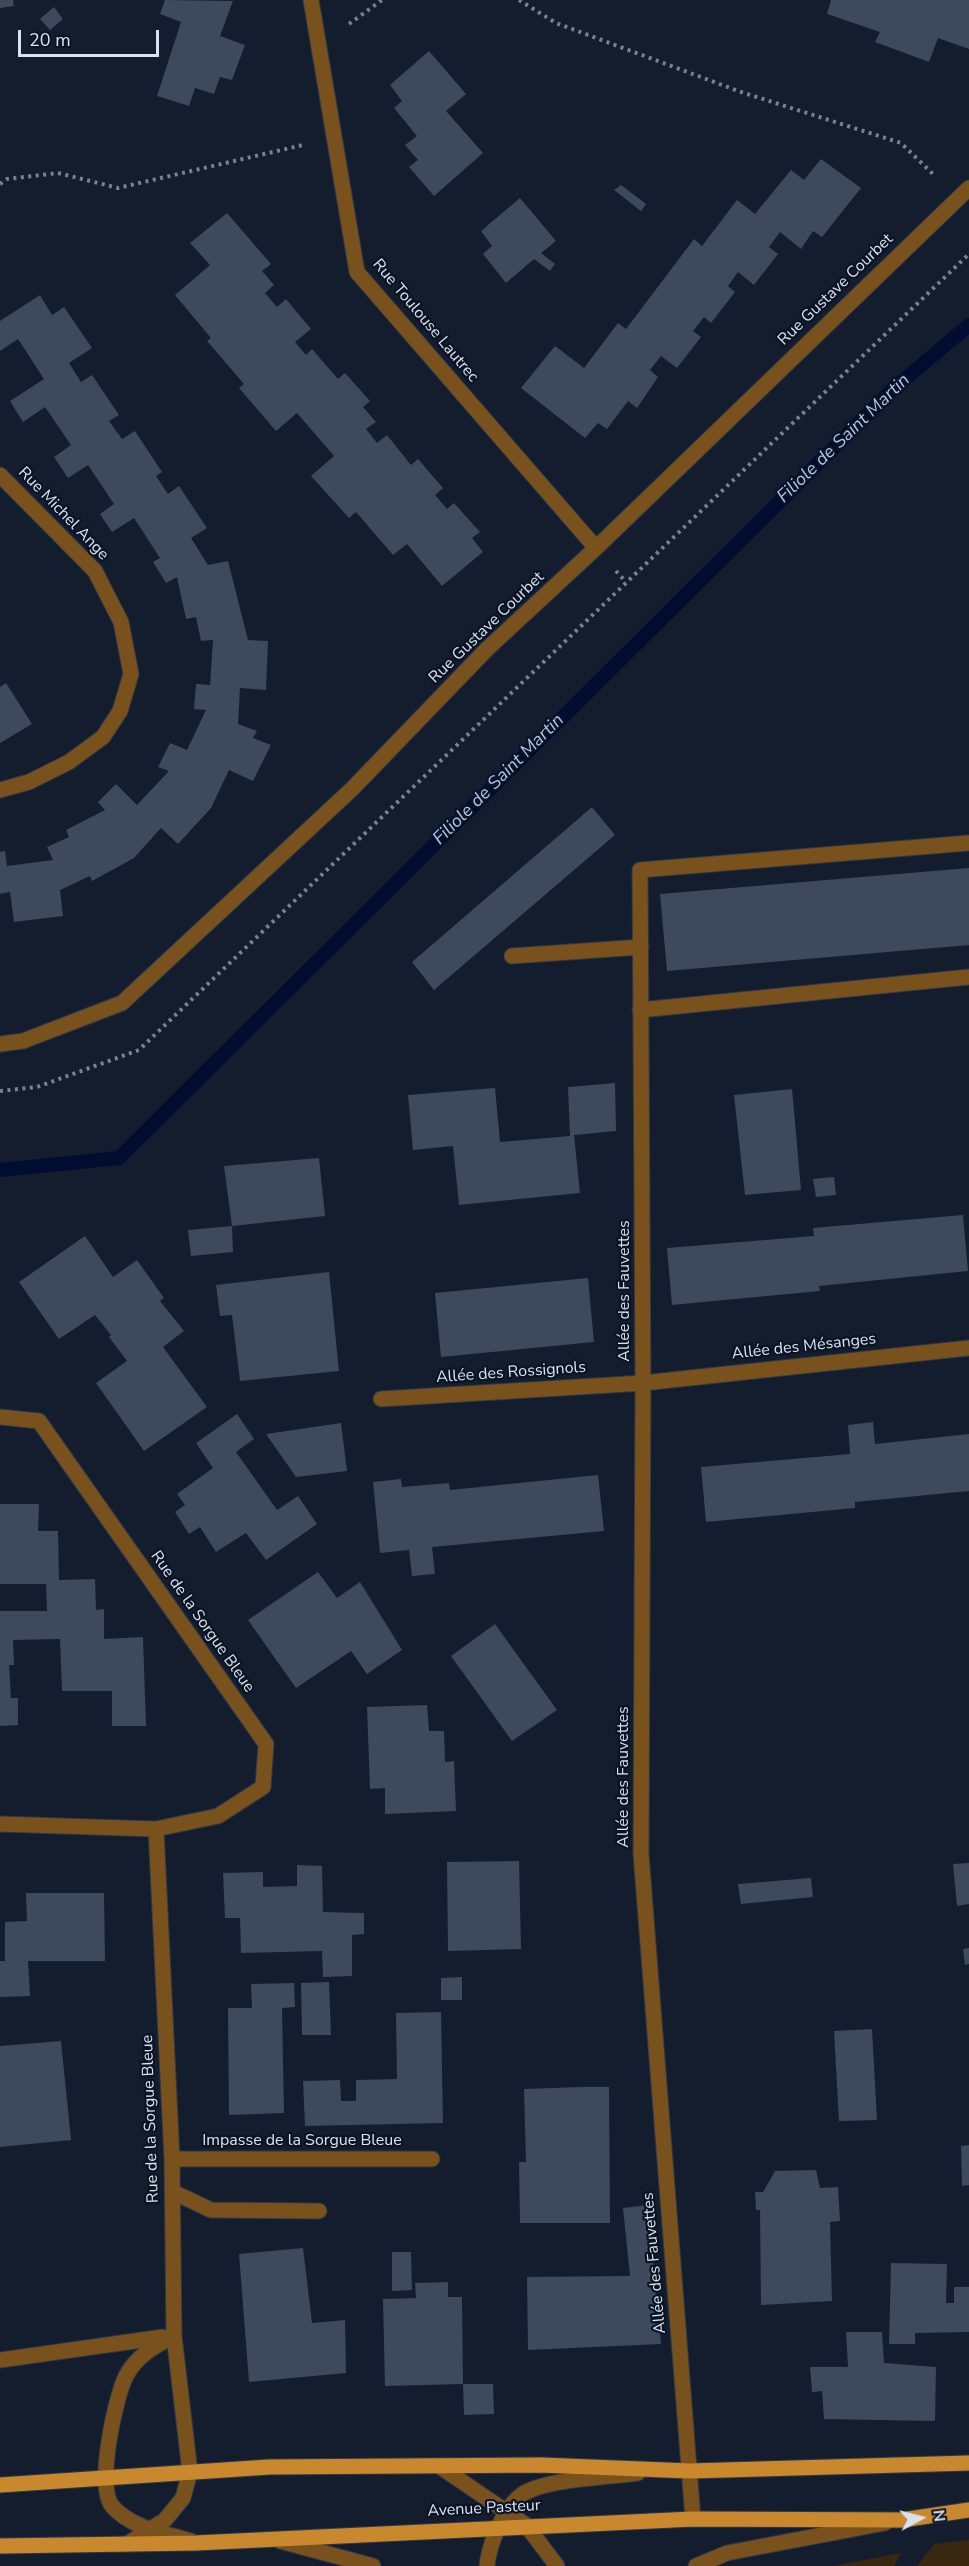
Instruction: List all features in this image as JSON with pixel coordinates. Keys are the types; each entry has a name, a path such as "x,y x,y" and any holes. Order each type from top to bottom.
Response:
{"main road":[{"path":"0,2485 269,2467 541,2465 690,2471 969,2463"},
{"name":"Avenue Pasteur","path":"0,2546 196,2543 498,2526 693,2519 902,2520 969,2510"}],"street":[{"name":"Rue Toulouse Lautrec","path":"311,0 357,272 596,548"},
{"name":"Rue Gustave Courbet","path":"0,1044 23,1041 122,1003 352,789 487,649 596,548 963,193"},
{"name":"Rue Michel Ange","path":"0,475 95,571 121,622 131,674 120,711 103,737 69,762 29,782 0,790"},
{"name":"Allée des Fauvettes","path":"693,2519 641,1854 643,1383 640,870 969,843"},
{"path":"512,956 641,947"},
{"path":"640,1010 969,977"},
{"name":"Allée des Mésanges","path":"643,1383 969,1348"},
{"name":"Allée des Rossignols","path":"381,1399 643,1383"},
{"name":"Rue de la Sorgue Bleue","path":"0,1417 39,1421 266,1744 262,1788 218,1816 156,1829 0,1824"},
{"name":"Rue de la Sorgue Bleue","path":"156,1829 172,2159 174,2336 190,2472"},
{"name":"Impasse de la Sorgue Bleue","path":"172,2159 432,2158"},
{"path":"173,2192 211,2210 319,2211"},
{"path":"0,2360 174,2336"},
{"path":"174,2336 144,2352 126,2376 107,2446 106,2478 110,2503 124,2517 151,2529 196,2543"},
{"path":"439,2466 526,2525 557,2566"},
{"path":"487,2566 488,2554 498,2526 507,2510 521,2495 540,2486 659,2471"},
{"path":"127,2544 165,2520 183,2498 190,2472"},
{"path":"696,2566 727,2553 902,2520"},
{"path":"272,2538 373,2566"}],"path":[{"path":"519,0 567,27 741,92 901,143 963,193"},
{"path":"0,184 7,179 58,173 118,188 334,138"},
{"path":"0,1091 37,1087 140,1050 969,254"}],"shaded area":[{"path":"969,2540 969,2566 917,2566 934,2544"},
{"path":"901,2553 894,2566 833,2566"}],"building":[{"path":"0,0 13,0 14,6 0,8"},
{"path":"165,0 233,1 220,36 245,45 232,80 220,77 214,94 195,88 189,106 157,96 181,22 160,14"},
{"path":"831,0 969,0 969,49 938,38 929,62 875,42 880,32 827,14"},
{"path":"54,7 63,19 50,30 40,19"},
{"path":"429,51 466,94 446,111 483,153 434,196 409,167 418,160 405,145 417,136 394,108 402,101 390,85"},
{"path":"821,159 861,188 822,237 813,231 801,249 780,232 769,247 778,254 754,285 738,272 728,286 735,292 711,323 704,317 693,331 701,337 677,368 661,356 650,370 658,377 637,408 628,401 607,429 598,423 585,438 521,388 555,346 584,368 618,323 626,329 694,239 702,246 737,200 755,214 791,170 804,180"},
{"path":"621,185 646,204 641,211 614,190"},
{"path":"520,198 556,241 541,253 555,264 550,271 534,259 506,283 483,254 492,246 481,231"},
{"path":"227,213 271,264 262,271 274,285 265,293 277,307 286,299 311,329 295,342 306,355 312,349 338,379 345,373 370,401 363,407 376,422 366,429 377,443 387,435 411,465 418,459 443,488 435,495 447,509 454,503 480,532 472,538 483,552 442,586 407,544 393,555 356,512 349,518 311,476 334,456 297,413 276,431 239,388 244,384 207,341 211,338 175,295 210,265 190,243"},
{"path":"40,295 52,315 64,307 92,348 69,363 81,382 92,375 119,415 109,421 122,439 135,431 162,472 156,476 168,494 179,486 207,528 191,538 208,565 228,561 248,640 268,641 266,690 240,688 238,724 257,731 253,738 271,745 253,781 229,770 211,808 178,844 161,828 134,858 92,881 90,876 60,890 63,916 14,922 10,892 0,894 0,852 5,851 7,866 53,860 47,847 69,837 66,830 105,810 98,802 116,784 137,805 169,771 158,767 170,743 187,750 206,710 194,709 196,684 210,685 213,640 201,641 196,617 186,619 177,577 166,583 153,562 160,558 134,518 112,532 100,514 114,504 88,465 68,478 54,457 71,445 45,407 23,422 10,401 44,379 18,339 0,351 0,321"},
{"path":"6,683 32,724 0,743 0,687"},
{"path":"592,807 615,835 434,990 412,962"},
{"path":"969,868 969,945 667,971 660,894"},
{"path":"615,1083 616,1131 574,1135 580,1193 459,1205 453,1146 413,1150 408,1095 495,1088 500,1142 570,1136 568,1087"},
{"path":"792,1089 801,1190 745,1195 734,1095"},
{"path":"319,1158 325,1216 232,1226 224,1166"},
{"path":"834,1177 836,1195 816,1197 813,1179"},
{"path":"963,1215 968,1271 819,1286 820,1291 672,1305 667,1248 814,1236 813,1228"},
{"path":"232,1226 233,1252 191,1256 188,1230"},
{"path":"85,1236 113,1277 137,1260 164,1298 160,1301 184,1331 163,1347 207,1407 144,1451 96,1383 127,1361 109,1337 111,1335 95,1315 59,1339 19,1282"},
{"path":"329,1272 339,1371 240,1381 232,1315 220,1316 216,1285"},
{"path":"588,1278 594,1342 441,1357 435,1293"},
{"path":"237,1414 254,1439 236,1452 277,1510 298,1496 317,1524 266,1560 246,1533 216,1552 200,1527 189,1534 175,1512 185,1505 177,1494 213,1468 196,1443"},
{"path":"873,1422 875,1444 969,1434 969,1491 855,1502 855,1508 706,1522 701,1467 850,1454 848,1425"},
{"path":"341,1423 347,1471 296,1477 266,1434"},
{"path":"598,1475 604,1531 432,1547 435,1574 412,1576 409,1550 380,1553 373,1482 401,1479 402,1487 449,1483 450,1490"},
{"path":"0,1504 39,1504 38,1531 58,1531 59,1580 95,1579 96,1610 104,1609 104,1639 143,1637 146,1726 112,1726 112,1691 62,1691 60,1639 13,1640 14,1665 9,1665 11,1698 18,1698 18,1725 0,1726 0,1611 47,1611 46,1584 0,1584"},
{"path":"318,1572 337,1598 360,1582 402,1650 367,1674 351,1651 296,1688 248,1620"},
{"path":"495,1624 557,1710 512,1741 451,1656"},
{"path":"427,1705 429,1731 444,1731 445,1762 454,1761 456,1811 385,1814 385,1788 370,1789 367,1707"},
{"path":"519,1861 521,1949 448,1951 447,1862"},
{"path":"969,1863 969,1904 957,1906 953,1864"},
{"path":"297,1865 322,1866 323,1912 364,1913 364,1934 352,1935 352,1976 323,1977 322,1951 241,1953 240,1918 225,1918 223,1873 263,1872 263,1887 297,1886"},
{"path":"811,1878 813,1897 741,1904 738,1884"},
{"path":"26,1893 104,1893 105,1961 28,1961 30,1996 0,1997 0,1961 5,1961 5,1922 27,1921"},
{"path":"969,1948 969,1964 965,1965 963,1949"},
{"path":"462,1977 462,2000 441,2000 441,1978"},
{"path":"329,1982 331,2035 302,2035 301,1983"},
{"path":"294,1983 295,2007 282,2008 284,2113 229,2115 228,2008 252,2008 251,1984"},
{"path":"441,2012 443,2123 305,2126 303,2081 340,2080 341,2101 356,2101 356,2080 397,2079 396,2013"},
{"path":"872,2029 877,2120 839,2121 834,2031"},
{"path":"61,2041 71,2140 0,2147 0,2046"},
{"path":"609,2087 610,2223 520,2223 519,2162 526,2162 524,2089"},
{"path":"969,2145 969,2185 962,2186 961,2146"},
{"path":"816,2170 820,2188 838,2187 840,2221 830,2222 832,2301 761,2305 760,2210 756,2210 755,2192 763,2192 775,2171"},
{"path":"648,2205 661,2344 528,2350 527,2277 630,2276 623,2208"},
{"path":"303,2248 312,2323 345,2320 346,2373 249,2382 239,2254"},
{"path":"392,2252 411,2252 412,2290 392,2291"},
{"path":"891,2263 947,2264 946,2303 954,2303 954,2287 969,2287 969,2332 915,2333 915,2344 889,2344"},
{"path":"448,2282 448,2297 462,2297 463,2384 385,2386 383,2299 416,2298 415,2283"},
{"path":"846,2332 882,2332 884,2363 936,2367 935,2421 824,2419 822,2391 812,2392 810,2367 848,2367"},
{"path":"463,2384 493,2384 494,2414 464,2415"}],"waterway":[{"name":"Filiole de Saint Martin","path":"0,1170 119,1158 893,389 969,325"}]}
